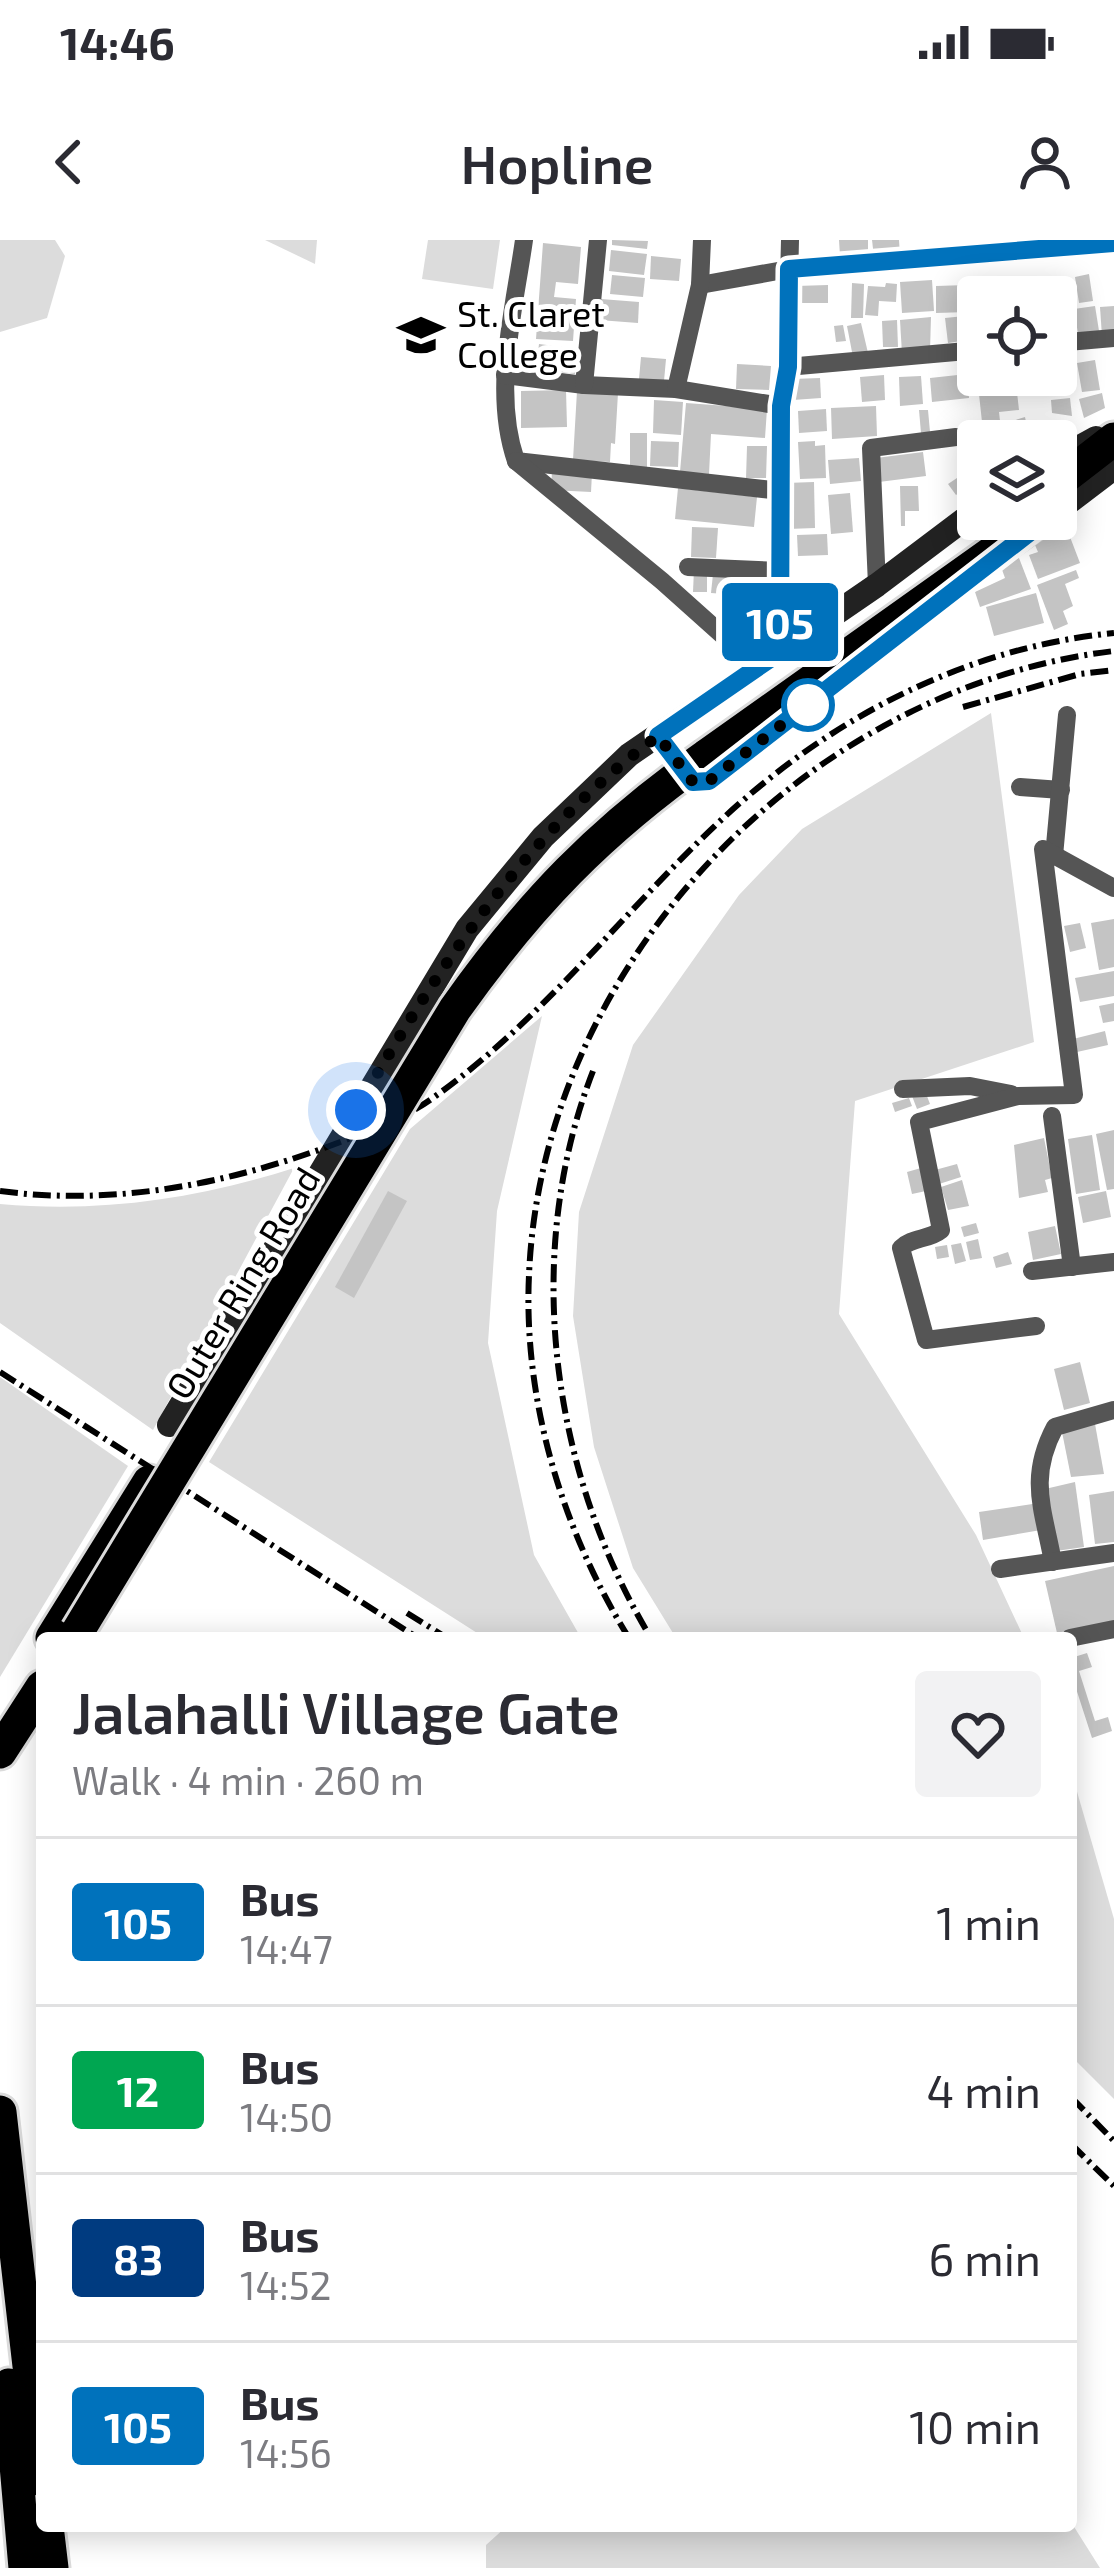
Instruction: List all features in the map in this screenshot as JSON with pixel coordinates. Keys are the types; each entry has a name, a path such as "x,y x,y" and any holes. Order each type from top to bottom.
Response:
{"highway":[{"path":"1077,468 1114,439"},
{"path":"1077,493 1114,465"},
{"name":"Outer Ring Road","path":"67,1632 455,1009 542,895 591,846 702,751 981,540"},
{"name":"Outer Ring Road","path":"702,751 1012,540"},
{"path":"0,1718 36,1663"},
{"path":"0,1752 36,1696"},
{"path":"0,2111 36,2427"},
{"path":"0,2307 25,2568"},
{"path":"48,2532 52,2568"}],"street":[{"path":"524,240 505,375 509,443 515,461 662,581 757,667"},
{"path":"584,385 598,240"},
{"path":"676,389 700,285 702,240"},
{"path":"780,652 781,406 788,367 790,240"},
{"path":"700,285 789,269 1114,243"},
{"path":"1077,341 1114,338"},
{"path":"788,367 957,352"},
{"path":"505,375 676,389 781,406"},
{"path":"1077,448 1114,428"},
{"path":"877,585 871,448 956,437"},
{"path":"515,461 781,490"},
{"path":"169,1425 467,929 543,837 629,755 957,525"},
{"path":"658,736 693,782 709,781 1016,540"},
{"path":"688,567 781,571"},
{"path":"1054,856 1067,716"},
{"path":"1020,787 1060,790"},
{"path":"1036,1326 926,1340 901,1248 941,1230 919,1122 1018,1096 1074,1094 1043,849 1114,888"},
{"path":"902,1089 970,1086 1018,1096"},
{"path":"1052,1116 1072,1267"},
{"path":"1032,1271 1114,1262"},
{"path":"1053,1562 1037,1471 1041,1452 1054,1427 1114,1410"},
{"path":"1000,1569 1114,1553"},
{"path":"1077,1637 1114,1630"}],"shaded area":[{"path":"0,240 55,240 65,256 47,318 0,332"},
{"path":"265,240 317,240 315,264"},
{"path":"428,240 500,240 493,289 422,279"},
{"path":"991,713 1034,1042 855,1101 839,1314 976,1535 1021,1632 672,1632 633,1568 594,1447 573,1316 579,1212 633,1045 739,895 802,829"},
{"path":"542,1016 497,1211 488,1343 534,1555 578,1632 476,1632 209,1462 410,1129"},
{"path":"294,1168 153,1430 0,1323 0,1204 75,1207 148,1201"},
{"path":"0,1377 128,1466 0,1677"},
{"path":"1077,1792 1114,1919 1114,2099 1077,2062"},
{"path":"500,2532 1077,2532 1100,2568 486,2568 486,2545"}],"building":[{"path":"612,240 648,241 647,249 612,245"},
{"path":"839,240 868,240 868,254 840,256"},
{"path":"872,240 899,240 900,255 874,257"},
{"path":"543,243 581,247 578,284 556,282 554,297 576,299 573,341 536,339"},
{"path":"611,250 647,254 644,275 609,271"},
{"path":"651,256 681,259 679,281 650,279"},
{"path":"1089,274 1093,301 1079,303 1077,277"},
{"path":"612,275 645,278 643,297 610,294"},
{"path":"932,280 934,311 902,313 900,282"},
{"path":"852,283 864,284 863,318 851,318"},
{"path":"886,283 897,284 896,302 879,301 878,316 865,315 868,286 885,287"},
{"path":"828,285 828,303 796,303 796,286"},
{"path":"957,285 957,312 936,313 936,286"},
{"path":"601,299 639,302 638,323 599,320"},
{"path":"1095,306 1100,337 1079,340 1077,309"},
{"path":"1114,306 1114,335 1102,336 1100,307"},
{"path":"931,317 930,351 902,354 900,320"},
{"path":"957,317 957,342 948,343 945,318"},
{"path":"897,320 898,347 883,347 882,321"},
{"path":"861,323 868,353 853,357 847,326"},
{"path":"843,325 846,341 836,342 834,326"},
{"path":"539,344 578,349 575,374 536,369"},
{"path":"641,357 666,359 664,381 639,379"},
{"path":"1095,360 1100,390 1082,392 1077,363"},
{"path":"737,364 771,366 769,390 736,389"},
{"path":"884,375 885,400 862,402 860,377"},
{"path":"957,375 957,396 969,398 932,402 930,378"},
{"path":"921,376 923,404 900,406 899,377"},
{"path":"820,378 821,398 793,400 792,379"},
{"path":"566,390 567,427 521,428 521,391"},
{"path":"577,391 618,393 610,462 573,460"},
{"path":"1102,393 1105,408 1084,418 1079,399"},
{"path":"979,396 1017,396 1019,410 999,412 1000,420 982,420"},
{"path":"1070,398 1072,416 1052,413 1051,400"},
{"path":"654,400 683,402 681,435 653,433"},
{"path":"686,403 767,409 765,438 711,434 709,474 680,472"},
{"path":"876,406 877,436 832,439 831,408"},
{"path":"826,409 827,431 799,433 798,411"},
{"path":"919,410 928,410 930,432 921,433"},
{"path":"630,433 647,433 647,468 630,468"},
{"path":"651,441 679,442 678,467 650,466"},
{"path":"815,441 815,446 825,445 826,478 800,479 798,442"},
{"path":"747,446 767,446 766,478 746,478"},
{"path":"923,452 926,476 879,482 876,458"},
{"path":"859,458 861,481 830,484 828,460"},
{"path":"552,471 592,473 591,492 551,490"},
{"path":"814,482 815,528 788,529 786,483"},
{"path":"900,486 918,486 919,511 905,511 905,526 901,526"},
{"path":"678,488 757,497 754,527 675,519"},
{"path":"850,493 853,532 831,534 828,495"},
{"path":"692,527 718,528 716,558 691,557"},
{"path":"827,534 828,555 798,556 797,535"},
{"path":"1030,540 1071,540 1080,563 1038,579 1029,555 1038,552 1035,545 1024,549"},
{"path":"1019,558 1031,589 980,607 975,592 1005,578 1000,564"},
{"path":"694,569 707,569 707,592 693,592"},
{"path":"1076,570 1079,578 1065,584 1073,606 1063,611 1068,624 1054,630 1037,585"},
{"path":"713,574 727,575 725,594 711,593"},
{"path":"733,578 770,581 769,601 732,598"},
{"path":"1036,593 1044,623 994,636 986,607"},
{"path":"1114,919 1114,967 1099,970 1091,923"},
{"path":"1080,923 1086,948 1070,952 1064,926"},
{"path":"1114,971 1114,996 1080,1002 1075,978"},
{"path":"1114,1003 1114,1021 1103,1023 1099,1006"},
{"path":"1105,1031 1108,1045 1077,1052 1073,1039"},
{"path":"925,1091 930,1104 917,1109 912,1096"},
{"path":"909,1098 912,1106 895,1112 892,1103"},
{"path":"1114,1130 1114,1189 1107,1190 1096,1134"},
{"path":"1092,1135 1100,1190 1076,1194 1068,1139"},
{"path":"1044,1138 1052,1178 1045,1180 1048,1192 1019,1198 1014,1145"},
{"path":"957,1164 961,1177 939,1184 935,1170"},
{"path":"921,1168 926,1191 912,1194 907,1172"},
{"path":"962,1180 969,1206 948,1210 941,1187"},
{"path":"388,1191 407,1201 354,1298 335,1287"},
{"path":"1106,1191 1111,1217 1083,1223 1078,1197"},
{"path":"976,1223 979,1233 964,1237 961,1227"},
{"path":"1055,1226 1061,1254 1033,1260 1028,1232"},
{"path":"978,1239 982,1258 970,1260 966,1242"},
{"path":"961,1243 966,1261 955,1264 951,1245"},
{"path":"947,1245 949,1257 937,1259 935,1247"},
{"path":"1008,1252 1012,1264 996,1268 993,1257"},
{"path":"1080,1362 1090,1403 1064,1410 1054,1369"},
{"path":"1095,1424 1104,1474 1071,1477 1062,1432"},
{"path":"1075,1482 1084,1547 1056,1551 1045,1489"},
{"path":"1114,1491 1114,1542 1095,1544 1089,1495"},
{"path":"1039,1503 1041,1530 983,1540 979,1512"},
{"path":"1114,1566 1114,1621 1057,1632 1045,1581"},
{"path":"1087,1653 1092,1667 1079,1671 1095,1721 1108,1717 1112,1731 1092,1738 1077,1692 1077,1656"}],"railway":[{"path":"0,1191 89,1196 221,1179 306,1154 401,1117 430,1100 508,1037 719,822 806,751 901,694 952,672 1004,654 1114,633"},
{"path":"626,1632 585,1554 552,1464 533,1370 529,1322 529,1275 545,1160 583,1051 639,950 711,860 797,782 895,720 1001,675 1114,651"},
{"path":"963,707 1080,674 1114,670"},
{"path":"593,1071 571,1141 558,1213 554,1286 558,1360 589,1505 648,1632"},
{"path":"0,1372 409,1632"},
{"path":"407,1613 437,1632"},
{"path":"1077,2103 1114,2141"},
{"path":"1077,2150 1114,2186"}],"bus line":[{"name":"105","path":"1020,540 709,781 693,782 658,736 780,652 781,406 788,367 789,269 1114,243"}],"place":[{"name":"St. Claret College","path":"421,335"}],"route":[{"path":"356,1110 467,929 543,837 629,755 658,736 693,782 709,781 824,692 808,705"}]}
